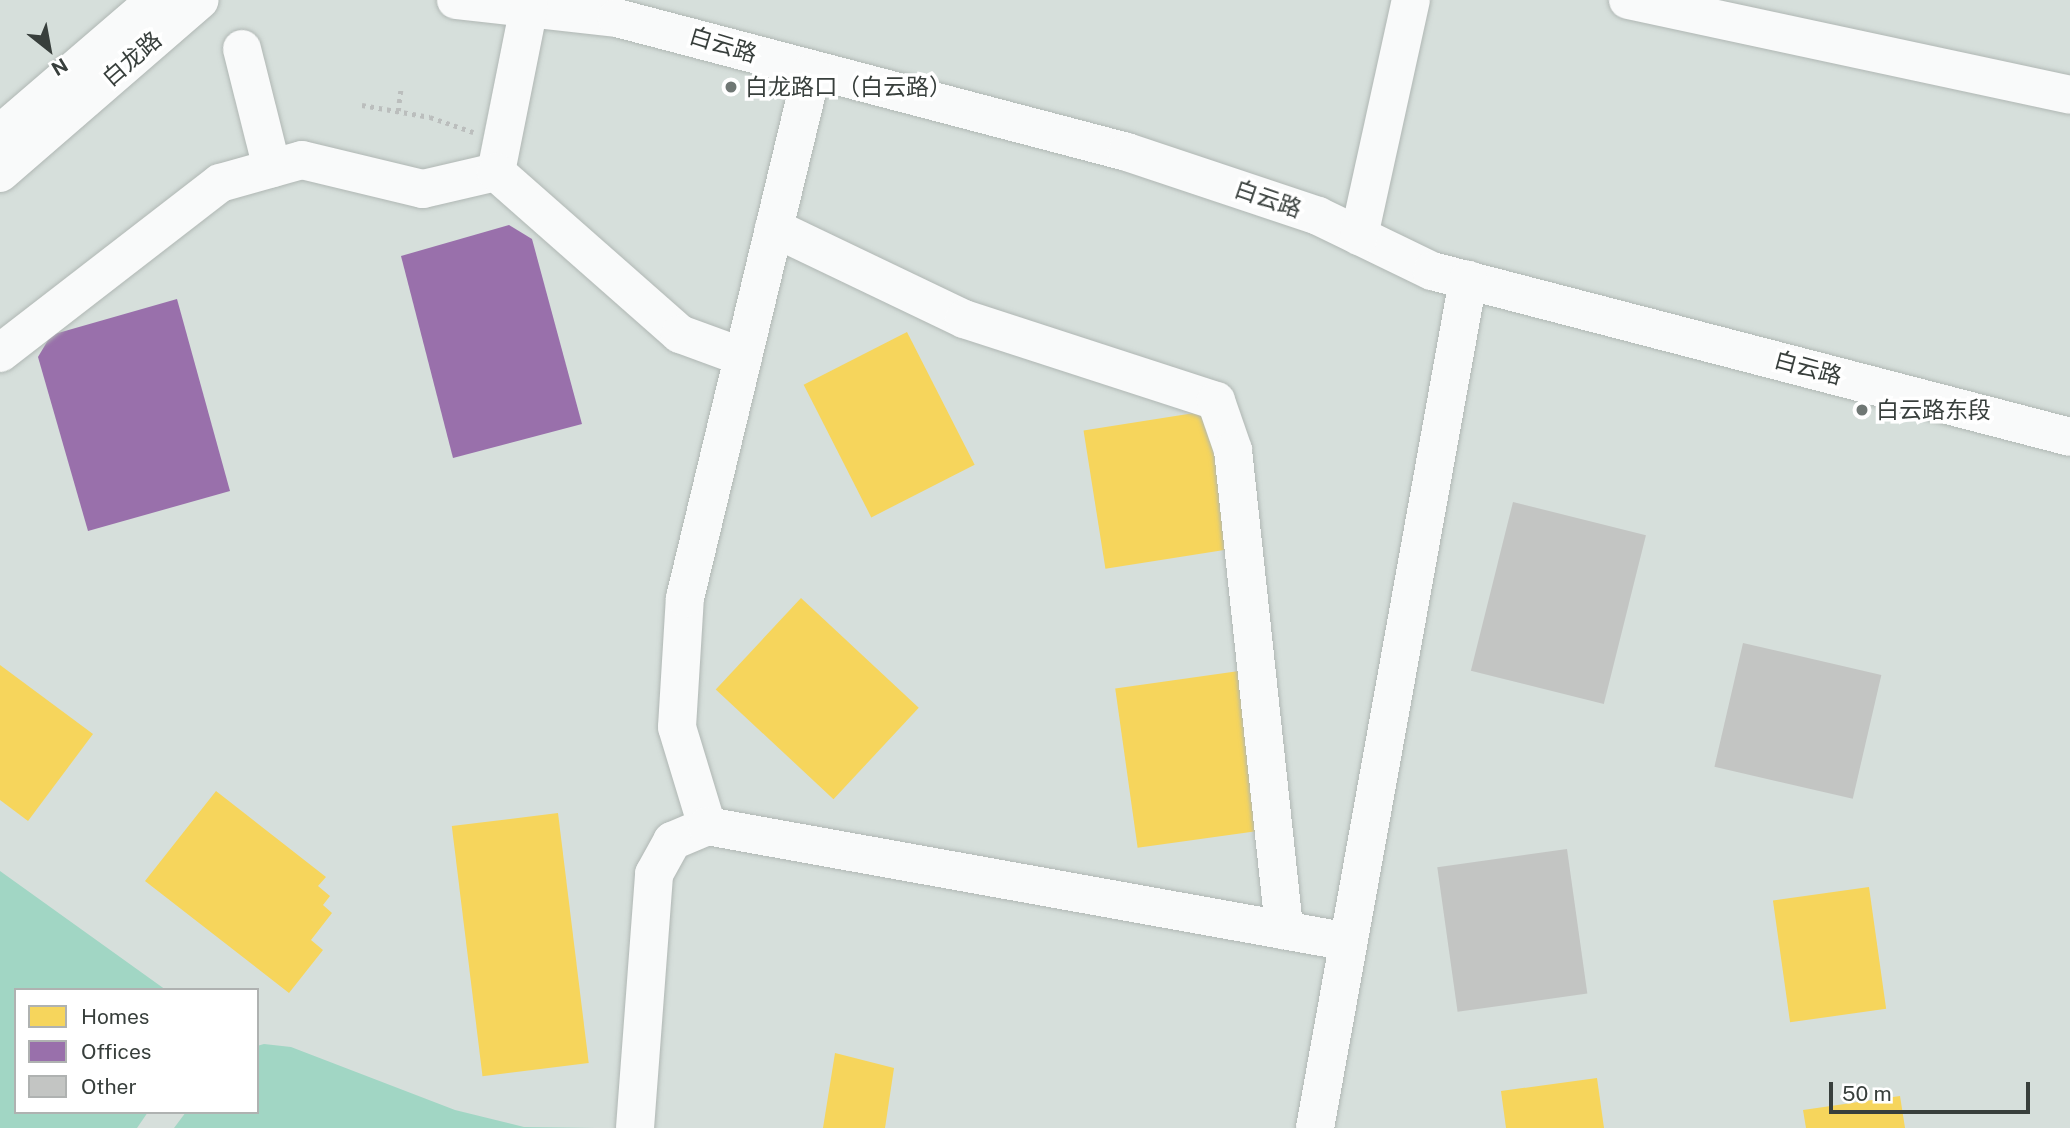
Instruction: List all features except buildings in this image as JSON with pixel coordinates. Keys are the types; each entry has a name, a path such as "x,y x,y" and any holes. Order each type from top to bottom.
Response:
{"street":[{"name":"白龙路","path":"0,134 156,0"},
{"name":"白龙路","path":"0,173 200,0"},
{"name":"白云路","path":"456,0 529,8 618,9 812,71 1127,152 1318,216 1432,271 2070,437"},
{"path":"1359,236 1411,0"},
{"path":"1628,0 2070,95"},
{"path":"499,157 529,8"},
{"path":"242,49 272,169"},
{"path":"707,826 677,727 685,598 812,71"},
{"path":"0,353 220,183 302,160 423,188 499,157"},
{"path":"499,157 680,334 743,357"},
{"path":"774,228 964,318 1216,401 1233,450 1284,930"},
{"path":"1315,1128 1468,280"},
{"path":"635,1128 654,874 672,841 707,826 1349,942"}],"path":[{"path":"398,111 401,86"},
{"path":"362,105 398,111 499,157"}],"green space":[{"path":"0,871 163,988 14,988 14,1114 147,1114 137,1128 0,1128"},
{"path":"259,1045 291,1047 455,1110 524,1127 596,1128 174,1128 184,1114 259,1114"}],"place":[{"name":"白龙路口（白云路）","path":"731,87"},
{"name":"白云路东段","path":"1862,410"}]}
